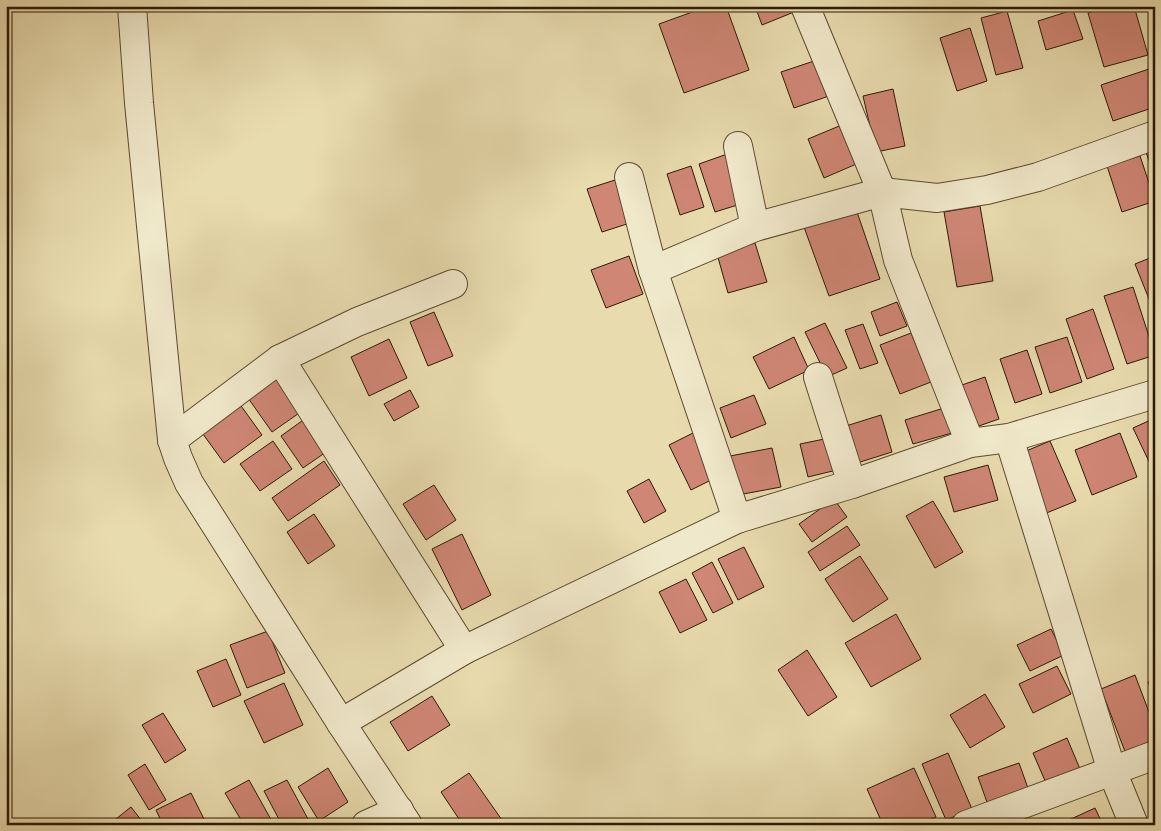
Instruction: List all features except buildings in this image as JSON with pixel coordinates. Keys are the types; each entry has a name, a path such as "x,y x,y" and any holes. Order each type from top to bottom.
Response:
{"street":[{"path":"132,6 139,103 172,440 189,483 341,723 404,817 366,825"},
{"path":"805,6 882,192 898,260 970,443"},
{"path":"653,270 755,227 882,192 937,198 987,190 1038,177 1155,135"},
{"path":"738,146 755,227"},
{"path":"629,176 653,270 737,519"},
{"path":"172,440 280,359 357,322 453,284"},
{"path":"280,359 464,650"},
{"path":"818,377 852,484"},
{"path":"341,723 464,650 737,519 852,484 970,443 1009,438 1155,394"},
{"path":"1009,438 1112,771 1134,825"},
{"path":"966,825 1155,756"}]}
